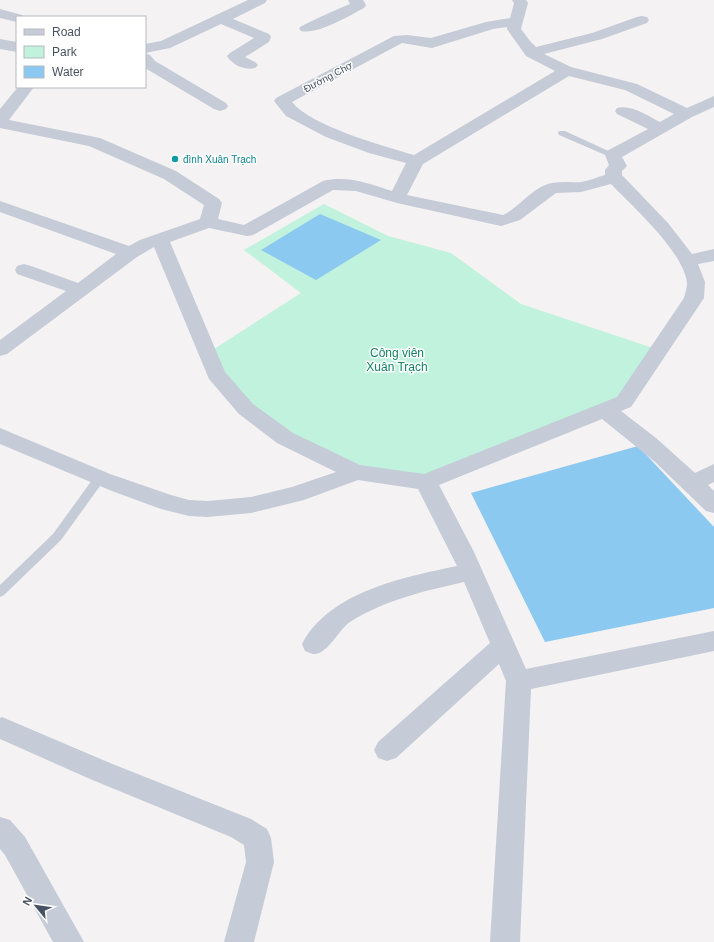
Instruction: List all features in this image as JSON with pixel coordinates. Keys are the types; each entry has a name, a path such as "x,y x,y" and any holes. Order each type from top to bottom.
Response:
{"street":[{"path":"146,49 165,45 260,0"},
{"path":"306,28 324,22 359,5 355,0"},
{"path":"519,0 521,3 520,10 514,30 525,48 531,53 566,71 631,87 686,114"},
{"path":"0,13 16,18"},
{"path":"221,19 264,37 264,39 235,56 236,58 250,65"},
{"name":"Đường Chợ","path":"416,161 375,149 332,133 292,113 282,100 399,39 432,44 491,25 516,20"},
{"path":"531,53 597,36 642,20"},
{"path":"146,60 148,64 220,106"},
{"path":"397,198 416,161 566,71"},
{"path":"0,120 25,88"},
{"path":"160,239 216,374 246,409 285,438 356,472 426,482 624,402 694,298 696,284 693,272 682,252 614,177 614,168 618,166 613,155 686,114 714,101"},
{"path":"624,111 660,128"},
{"path":"0,123 94,142 170,175 213,203 208,222"},
{"path":"0,350 130,252 146,244 208,222 248,231 329,185 340,183 355,185 397,198 501,221 513,218 539,196 552,188 560,186 580,187 614,177"},
{"path":"0,206 130,252"},
{"path":"687,260 714,255"},
{"path":"24,270 80,290"},
{"path":"605,410 645,441 693,482 714,505"},
{"path":"0,435 100,479 166,502 189,508 214,509 248,505 276,499 329,484 356,472"},
{"path":"693,482 714,472"},
{"path":"426,482 471,572 519,681 505,942"},
{"path":"314,644 340,616 362,604 384,594 415,584 471,572"},
{"path":"519,681 714,641"},
{"path":"387,750 504,646"},
{"path":"2,728 100,771 241,828 257,838 260,862 240,942"},
{"path":"0,829 15,846 69,942"}],"lane":[{"path":"562,133 613,155"},
{"path":"0,592 57,537 100,479"}],"green space":[{"name":"Công viên Xuân Trạch","path":"324,204 388,236 451,253 521,304 659,350 624,402 426,482 356,472 246,409 208,353 301,293 244,250"}],"water":[{"path":"320,214 381,240 316,280 261,250"},
{"path":"638,446 714,527 714,608 545,642 471,493"}],"place":[{"name":"đình Xuân Trạch","path":"175,159"}]}
